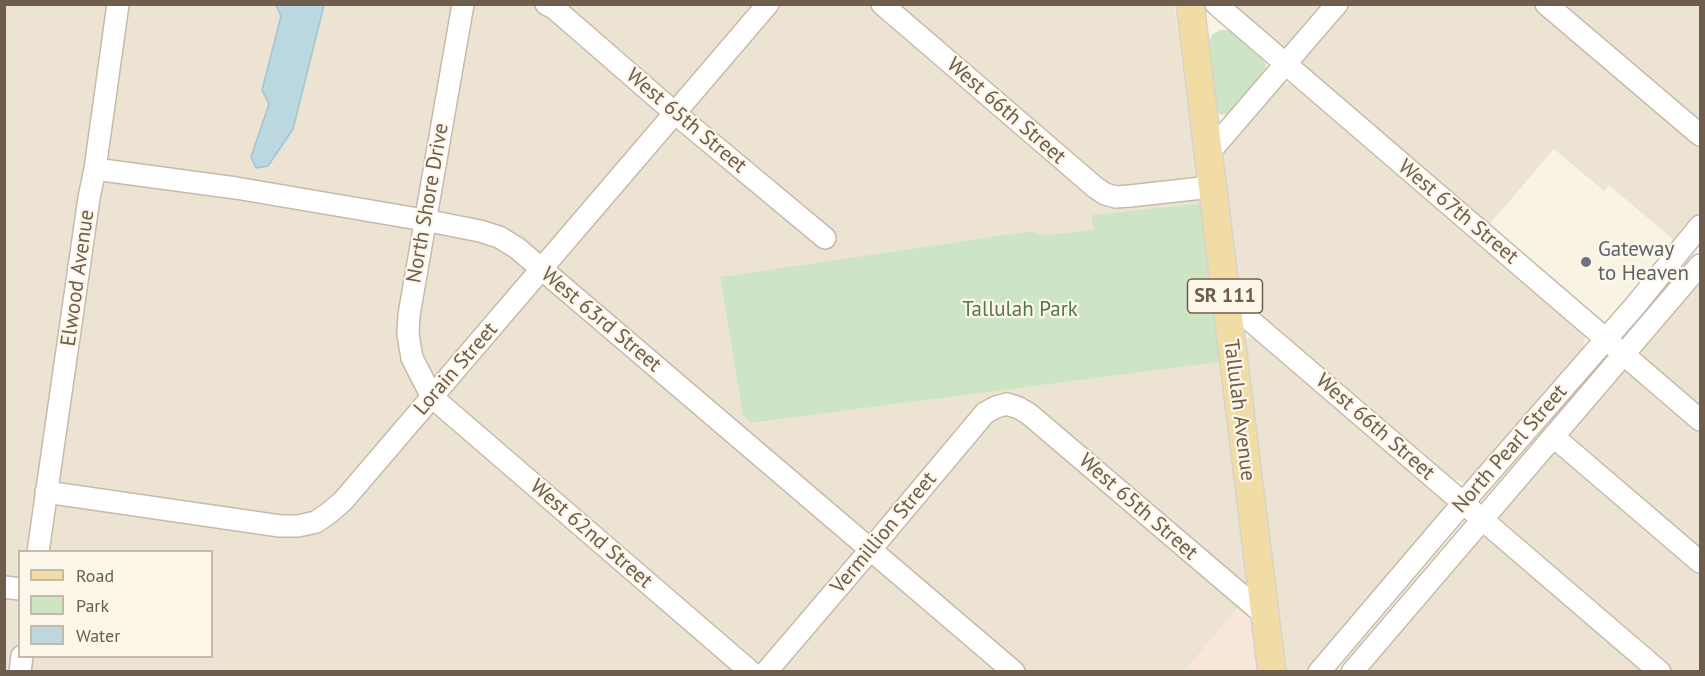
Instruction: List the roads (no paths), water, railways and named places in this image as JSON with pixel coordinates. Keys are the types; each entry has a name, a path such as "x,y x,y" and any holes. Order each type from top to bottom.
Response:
{"main road":[{"name":"Tallulah Avenue","path":"1190,4 1272,672"}],"street":[{"name":"Elwood Avenue","path":"38,550 118,4"},
{"name":"North Shore Drive","path":"432,397 412,358 408,334 409,315 463,4"},
{"name":"West 65th Street","path":"546,4 554,8 676,114 825,238"},
{"name":"Lorain Street","path":"46,492 279,526 298,526 316,522 322,518 343,501 768,4"},
{"name":"West 66th Street","path":"882,4 1105,194 1130,196 1211,188"},
{"name":"West 67th Street","path":"1216,4 1701,420"},
{"path":"1208,154 1336,4"},
{"path":"1546,4 1701,135"},
{"name":"West 63rd Street","path":"95,169 236,188 424,220 499,237 517,248 542,269 1014,672"},
{"name":"North Pearl Street","path":"1319,672 1634,307 1701,226"},
{"name":"North Pearl Street","path":"1352,672 1701,265"},
{"name":"West 66th Street","path":"1226,302 1660,672"},
{"name":"West 62nd Street","path":"432,397 751,672"},
{"name":"West 65th Street","path":"1007,404 1029,414 1266,616"},
{"name":"Vermillion Street","path":"766,672 985,413 1007,404"},
{"path":"1554,437 1701,562"}],"water":[{"path":"276,5 324,5 293,129 268,166 256,168 251,157 269,104 262,90 281,16"}],"place":[{"name":"Gateway to Heaven","path":"1586,262"}],"park label":[{"name":"Tallulah Park","path":"1020,310"}]}
